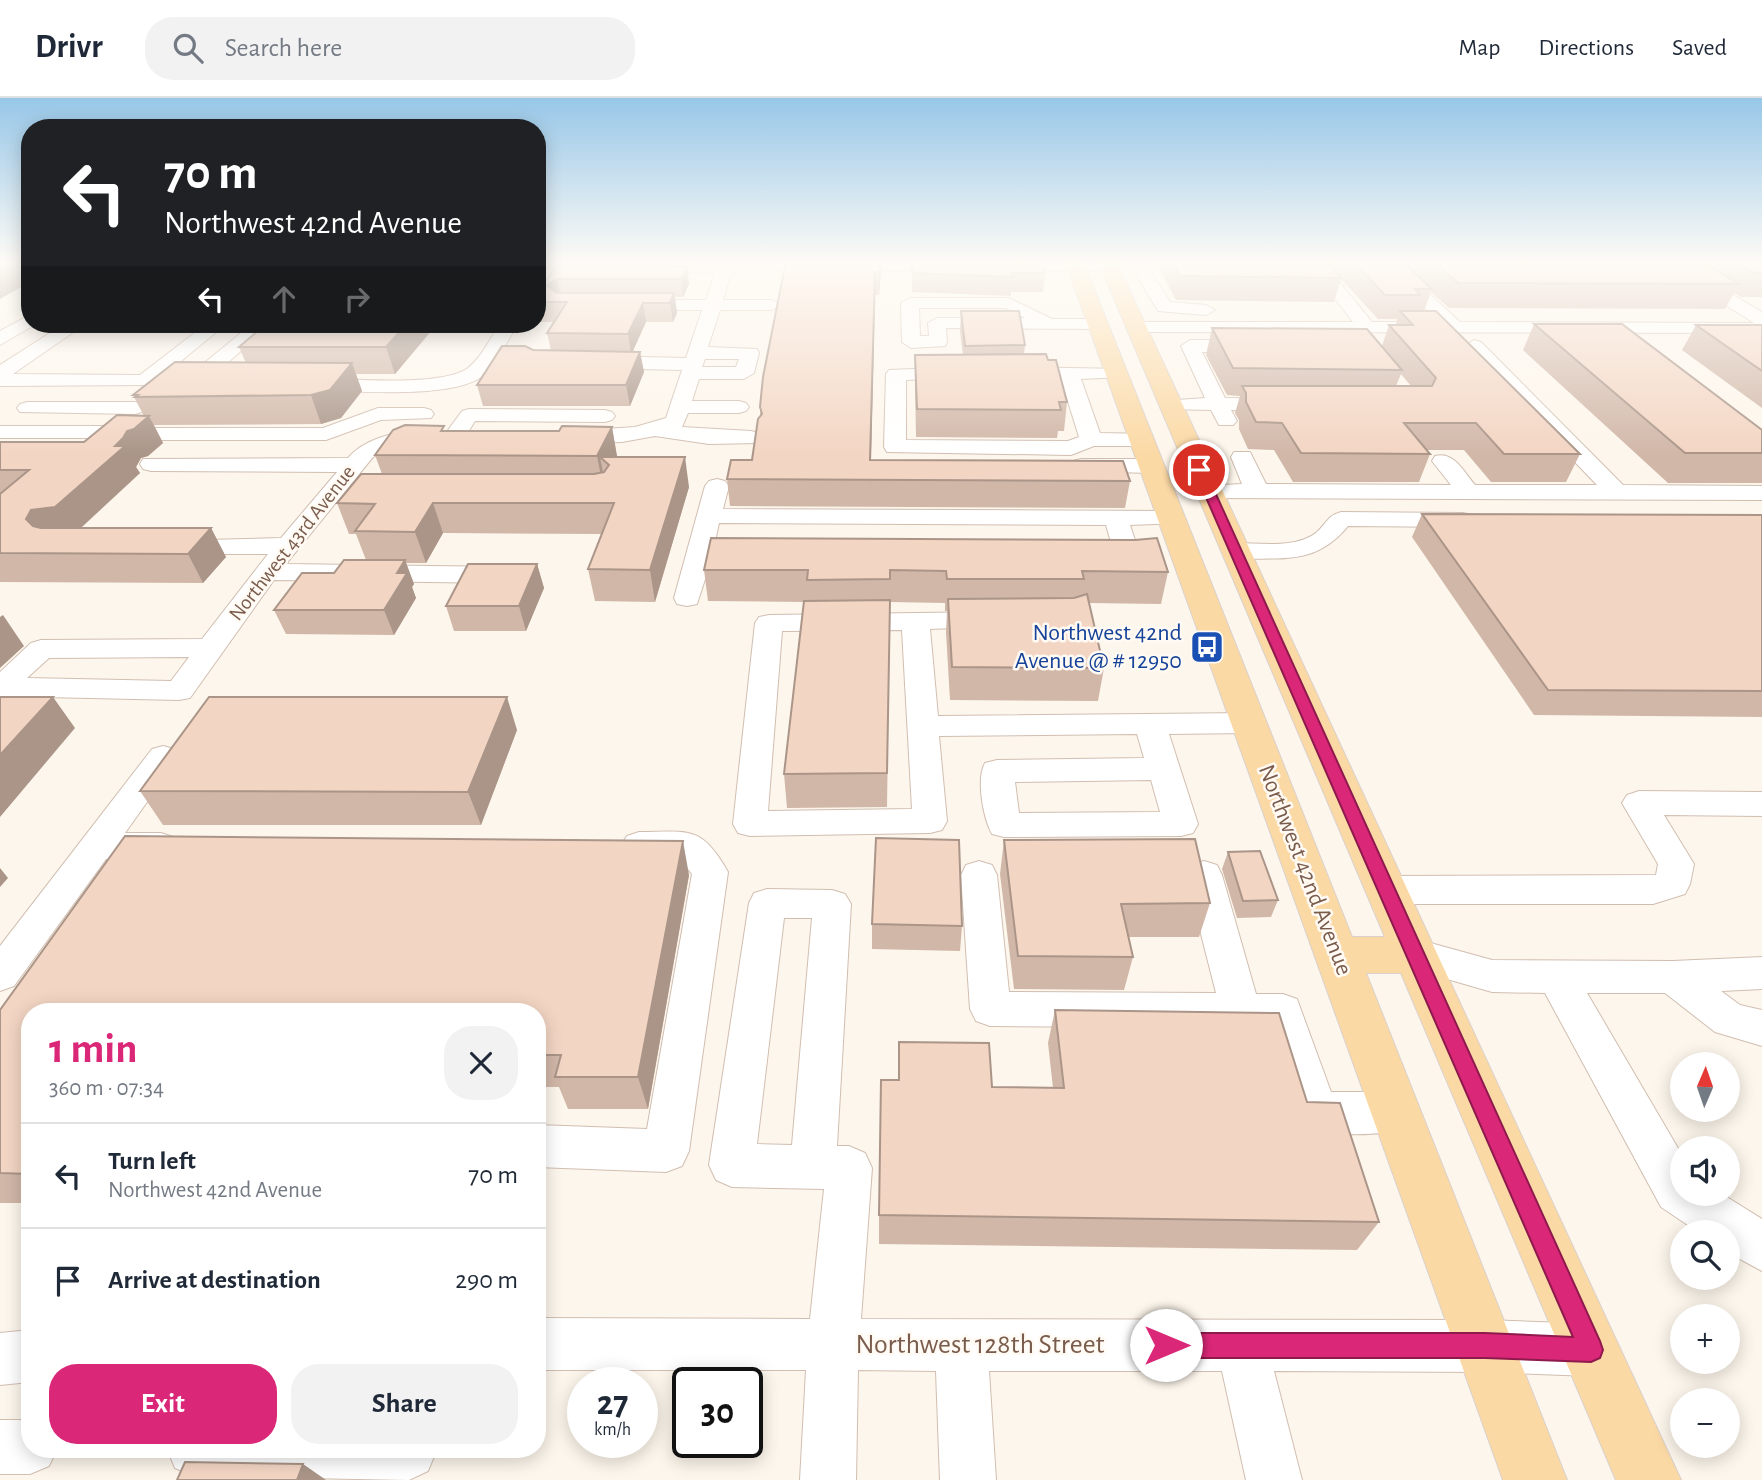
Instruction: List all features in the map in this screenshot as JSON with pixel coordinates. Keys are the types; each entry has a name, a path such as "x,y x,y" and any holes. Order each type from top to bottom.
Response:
{"main road":[{"path":"1099,326 1136,327 1649,1480"},
{"name":"Northwest 42nd Avenue","path":"1099,326 1535,1480"},
{"path":"1250,723 1312,721"},
{"path":"1337,955 1416,955"}],"street":[{"path":"2,336 20,325"},
{"path":"651,325 698,353 743,386"},
{"path":"657,430 675,422 708,325"},
{"path":"579,362 698,353 748,325"},
{"path":"911,325 911,342 938,342 937,325"},
{"path":"1043,325 1047,360"},
{"path":"1085,325 1099,326"},
{"path":"1294,421 1226,421 1190,346 1364,346 1357,325"},
{"path":"1452,325 1616,492"},
{"path":"1461,334 1582,325"},
{"path":"1378,345 1461,334 1582,325"},
{"path":"1619,325 1640,347"},
{"path":"1136,327 1359,328 1461,334 1558,346"},
{"path":"1251,328 1263,346"},
{"path":"0,374 62,333"},
{"path":"0,380 145,382 207,333"},
{"path":"235,384 201,383 199,377 252,333"},
{"path":"298,384 406,384 460,380 473,373 502,333"},
{"path":"698,353 739,407"},
{"path":"1069,373 1091,440"},
{"path":"1116,373 896,374 895,447 1071,449 1091,440 1147,452"},
{"path":"0,431 24,405 67,381"},
{"path":"409,437 442,389"},
{"path":"24,405 135,408"},
{"path":"1171,405 1309,405"},
{"path":"140,434 326,434 377,414 424,414"},
{"path":"454,437 469,415 619,417 609,437"},
{"path":"537,437 548,416"},
{"path":"657,430 709,438 751,438"},
{"name":"Northwest 43rd Avenue","path":"210,648 41,649 1,687 179,691 259,581 352,465 365,452 384,443 409,437 623,437 657,430"},
{"path":"0,431 107,432"},
{"path":"892,466 1147,452"},
{"path":"1242,457 1257,491"},
{"path":"1443,461 1468,491"},
{"path":"151,464 352,465"},
{"path":"687,598 717,486"},
{"path":"1209,491 1762,493"},
{"path":"330,494 357,494"},
{"path":"709,516 1171,518"},
{"path":"1087,561 1129,561 1116,518"},
{"path":"1236,551 1304,549 1325,538 1341,519 1490,520"},
{"path":"153,546 288,546"},
{"path":"698,559 781,559"},
{"path":"259,581 503,575"},
{"path":"259,581 445,592"},
{"path":"915,621 930,821 750,824 769,623 915,621 1013,620"},
{"path":"923,726 1250,723"},
{"path":"1150,724 1164,769 1181,824 1004,825 997,771 1164,769"},
{"path":"0,975 163,757"},
{"path":"1386,890 1653,890 1672,884 1676,864 1639,803 1762,804"},
{"path":"546,1146 666,1150 710,872 689,845 606,845"},
{"path":"96,846 193,846"},
{"path":"1204,874 1241,1010"},
{"path":"979,875 990,1009 1283,1011 1316,1112 1396,1112"},
{"path":"813,1167 832,904 767,903 732,1165 849,1168 833,1345 828,1480"},
{"path":"1416,955 1492,976 1673,977 1762,973"},
{"path":"1557,976 1676,1191 1762,1247"},
{"path":"1673,977 1730,1020 1762,1028"},
{"name":"Northwest 128th Street","path":"546,1344 1485,1346 1591,1350"},
{"path":"961,1345 968,1480"},
{"path":"1242,1346 1273,1480"},
{"path":"0,1359 21,1357"},
{"path":"0,1447 21,1447"}],"building":[{"path":"552,325 632,325 628,334 547,333"},
{"path":"773,325 874,325 870,460 1123,461 1130,481 727,479 731,460 752,460 758,419 762,414 760,407"},
{"path":"963,325 1022,325 1025,345 965,346"},
{"path":"1389,325 1451,325 1580,454 1504,454 1476,423 1404,423 1430,454 1301,453 1282,423 1256,422 1242,386 1432,386 1436,378"},
{"path":"1536,325 1624,325 1762,430 1762,453 1685,453"},
{"path":"1697,325 1762,325 1762,371"},
{"path":"1212,328 1367,329 1402,370 1233,368"},
{"path":"255,333 399,333 386,347 239,347"},
{"path":"502,346 525,346 533,350 640,352 626,385 477,385"},
{"path":"1046,354 1048,360 1056,360 1067,402 1059,402 1061,410 917,409 915,355"},
{"path":"175,362 352,363 330,390 311,395 133,395"},
{"path":"117,415 149,416 134,429 127,431 115,446 125,446 55,507 31,510 26,519 33,526 41,528 211,528 188,554 0,553 0,494 29,470 0,470 0,442 84,442"},
{"path":"405,425 444,426 441,431 559,431 562,426 612,427 597,456 375,455 393,430"},
{"path":"600,457 685,457 650,570 588,569 614,503 433,503 415,532 355,531 375,504 337,503 361,474 594,474 604,472 609,465"},
{"path":"1422,514 1762,515 1762,691 1548,690"},
{"path":"711,538 1157,538 1168,572 1082,571 1084,579 947,579 946,571 890,570 890,579 807,580 808,570 704,570"},
{"path":"344,560 405,560 397,573 407,573 384,610 274,610 302,573 334,573"},
{"path":"468,564 537,564 519,606 446,606"},
{"path":"1087,594 1104,668 952,667 948,599 1074,598"},
{"path":"890,600 887,773 784,774 804,601"},
{"path":"0,697 53,697 0,755"},
{"path":"209,697 507,697 468,792 140,791"},
{"path":"125,836 683,841 638,1077 555,1077 561,1055 546,1055 546,1003 21,1003 21,1174 0,1173 0,1010"},
{"path":"876,838 959,840 962,926 872,924"},
{"path":"1195,839 1210,903 1121,904 1133,957 1018,956 1004,840"},
{"path":"1260,851 1278,900 1243,901 1228,852"},
{"path":"1055,1010 1279,1013 1307,1102 1340,1103 1379,1222 879,1215 881,1080 899,1080 899,1042 989,1043 992,1087 1064,1088"},
{"path":"185,1462 303,1464 297,1480 177,1480"}],"place":[{"name":"Northwest 42nd Avenue @ # 12950","path":"1207,647"}],"route":[{"path":"1166,1345 1485,1346 1591,1350 1199,470"}]}
